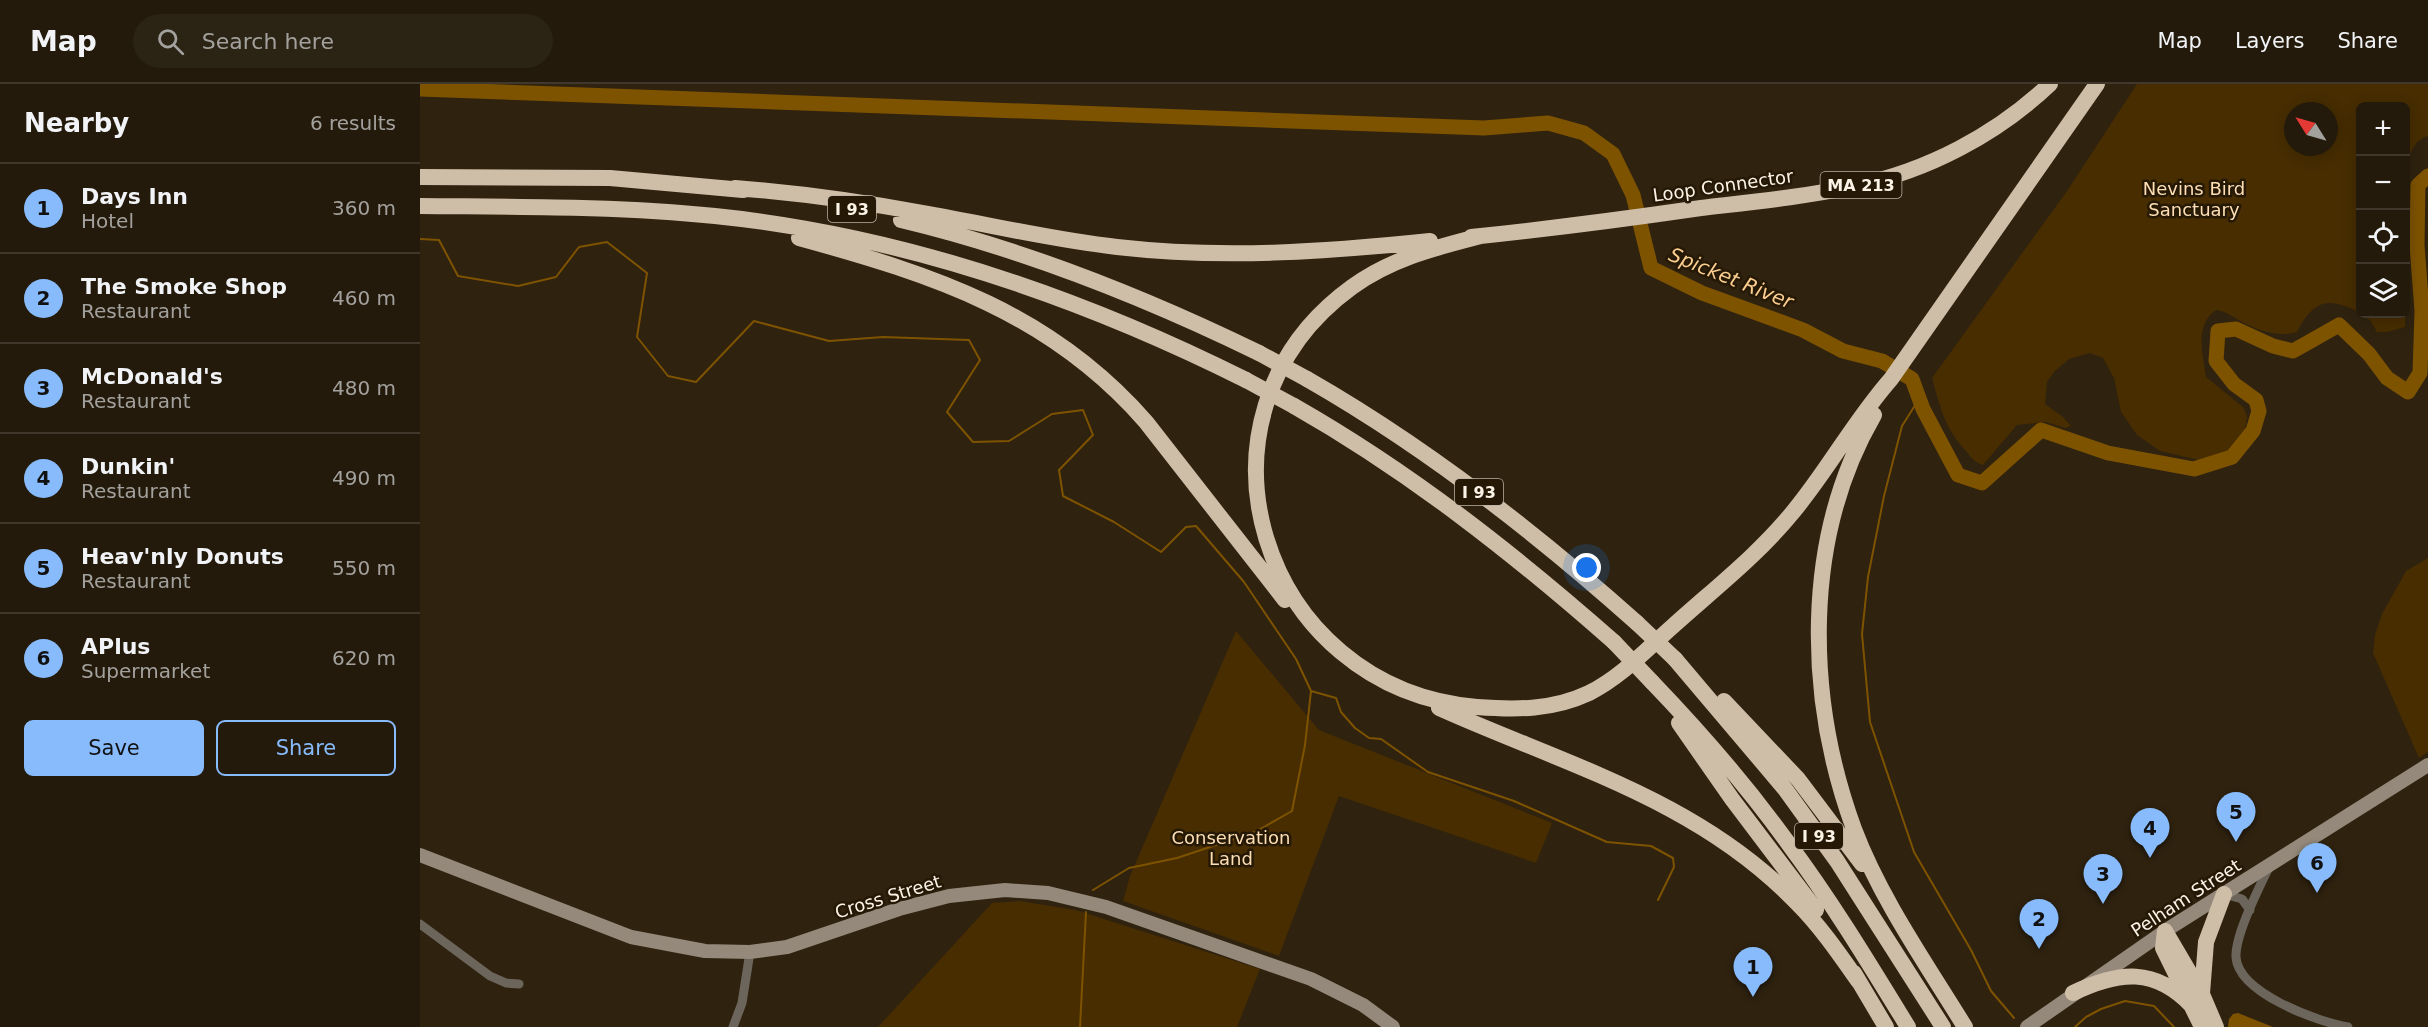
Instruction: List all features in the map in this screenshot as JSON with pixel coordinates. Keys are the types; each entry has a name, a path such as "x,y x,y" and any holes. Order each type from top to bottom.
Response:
{"highway":[{"name":"Loop Connector","path":"1481,236 1630,219 1831,191 1901,173 1950,153 1974,140 2003,122 2050,84"},
{"path":"1401,689 1454,704 1523,709 1565,703 1603,685 1622,672 1780,528 1810,490 1875,397 1891,379 2097,84"},
{"name":"I 93","path":"420,177 610,178 735,188 869,212 1010,249 1135,296 1259,353 1307,379 1397,434 1490,500 1637,622 1675,659 1785,789 1837,861 1943,1027"},
{"path":"735,188 819,196 1071,241 1194,253 1323,252 1481,236"},
{"name":"I 93","path":"420,206 614,209 717,216 888,246 983,272 1080,306 1162,340 1294,406 1387,464 1487,535 1614,642 1718,754 1782,834 1850,932 1908,1027"},
{"path":"717,216 905,269 991,303 1053,339 1100,375 1130,404 1164,443 1289,606 1355,664 1441,709 1648,796 1711,831 1758,867 1798,904 1859,982"},
{"path":"1320,634 1296,604 1283,580 1271,553 1261,514 1257,489 1258,452 1264,418 1274,384 1305,332 1329,306 1352,287 1382,268 1408,256 1481,236"},
{"path":"1891,379 1856,451 1840,493 1830,536 1820,594 1819,636 1824,707 1840,781 1855,830 1891,903 1965,1027"},
{"path":"1675,659 1738,714 1798,779 1891,903"},
{"path":"1652,682 1718,780 1818,914 1886,1027"},
{"path":"2197,1000 2206,942 2224,894"},
{"path":"2165,931 2173,941 2197,1000 2202,1027"},
{"path":"2073,993 2105,979 2140,976 2197,1000 2216,1027"}],"street":[{"name":"Pelham Street","path":"2027,1027 2165,931 2428,765"},
{"name":"Cross Street","path":"420,855 632,937 690,950 750,952 778,949 899,909 949,896 1005,890 1048,893 1106,907 1304,976 1347,996 1393,1027"},
{"path":"2270,865 2250,910 2236,954 2238,965 2257,988 2281,1003 2321,1020 2348,1027"},
{"path":"2224,894 2242,899 2250,910"},
{"path":"420,924 490,976 506,983 519,984"},
{"path":"733,1027 742,1003 750,952"}],"green space":[{"name":"Nevins Bird Sanctuary","path":"2137,84 2428,84 2428,136 2416,144 2410,155 2410,102 2356,102 2356,311 2339,304 2323,304 2310,313 2297,332 2285,334 2258,329 2221,311 2216,310 2209,316 2202,332 2206,377 2243,407 2247,416 2245,431 2234,447 2220,457 2203,461 2160,451 2137,435 2121,412 2114,378 2103,358 2090,353 2069,359 2054,372 2047,382 2045,404 2071,426 2065,428 2046,422 2017,425 1983,465 1971,457 1953,434 1941,408 1932,378 2067,191"},
{"path":"2367,318 2405,318 2405,327 2377,332"},
{"path":"2428,558 2428,752 2419,758 2373,653 2375,635 2382,614 2406,571"},
{"name":"Conservation Land","path":"1236,631 1319,730 1552,823 1536,863 1339,796 1279,956 1123,901 1130,876"},
{"path":"1020,901 1076,910 1260,969 1237,1027 878,1027 992,903"}],"shaded area":[{"path":"2238,1013 2273,1027 2228,1027 2229,1019 2233,1014"}],"waterway":[{"name":"Spicket River","path":"420,89 1484,128 1548,123 1584,133 1613,154 1633,195 1651,268 1702,293 1803,330 1843,351 1882,361 1912,379 1923,409 1958,475 1982,483 2041,430 2108,453 2194,469 2232,457 2253,431 2259,411 2256,400 2234,384 2216,361 2218,331 2236,329 2273,346 2293,351 2339,325 2369,354 2387,378 2408,392 2420,373 2422,311 2417,245 2418,185 2428,176"},
{"path":"420,239 439,240 458,276 518,286 556,277 579,247 607,242 647,273 637,337 668,376 696,382 754,321 829,341 883,337 969,340 980,360 947,412 973,442 1009,441 1052,414 1083,410 1093,435 1059,470 1063,496 1114,522 1161,552 1186,527 1196,526 1244,582 1296,659 1311,691 1305,745 1292,811 1255,832 1177,858 1129,868 1093,890"},
{"path":"1919,399 1902,426 1884,496 1868,577 1862,634 1870,722 1914,852 1971,950 1991,991 2014,1018"},
{"path":"1311,691 1336,698 1341,712 1355,728 1369,738 1381,739 1428,772 1514,801 1607,842 1651,846 1673,858 1674,867 1658,900"},
{"path":"1080,1027 1086,912"},
{"path":"2075,1027 2086,1017 2101,1009 2125,1001 2154,1006 2174,1027"}],"place":[{"name":"Heav'nly Donuts","path":"2236,842"},
{"name":"Dunkin'","path":"2150,858"},
{"name":"APlus","path":"2317,893"},
{"name":"McDonald's","path":"2103,904"},
{"name":"The Smoke Shop","path":"2039,949"},
{"name":"Days Inn","path":"1753,997"}]}
